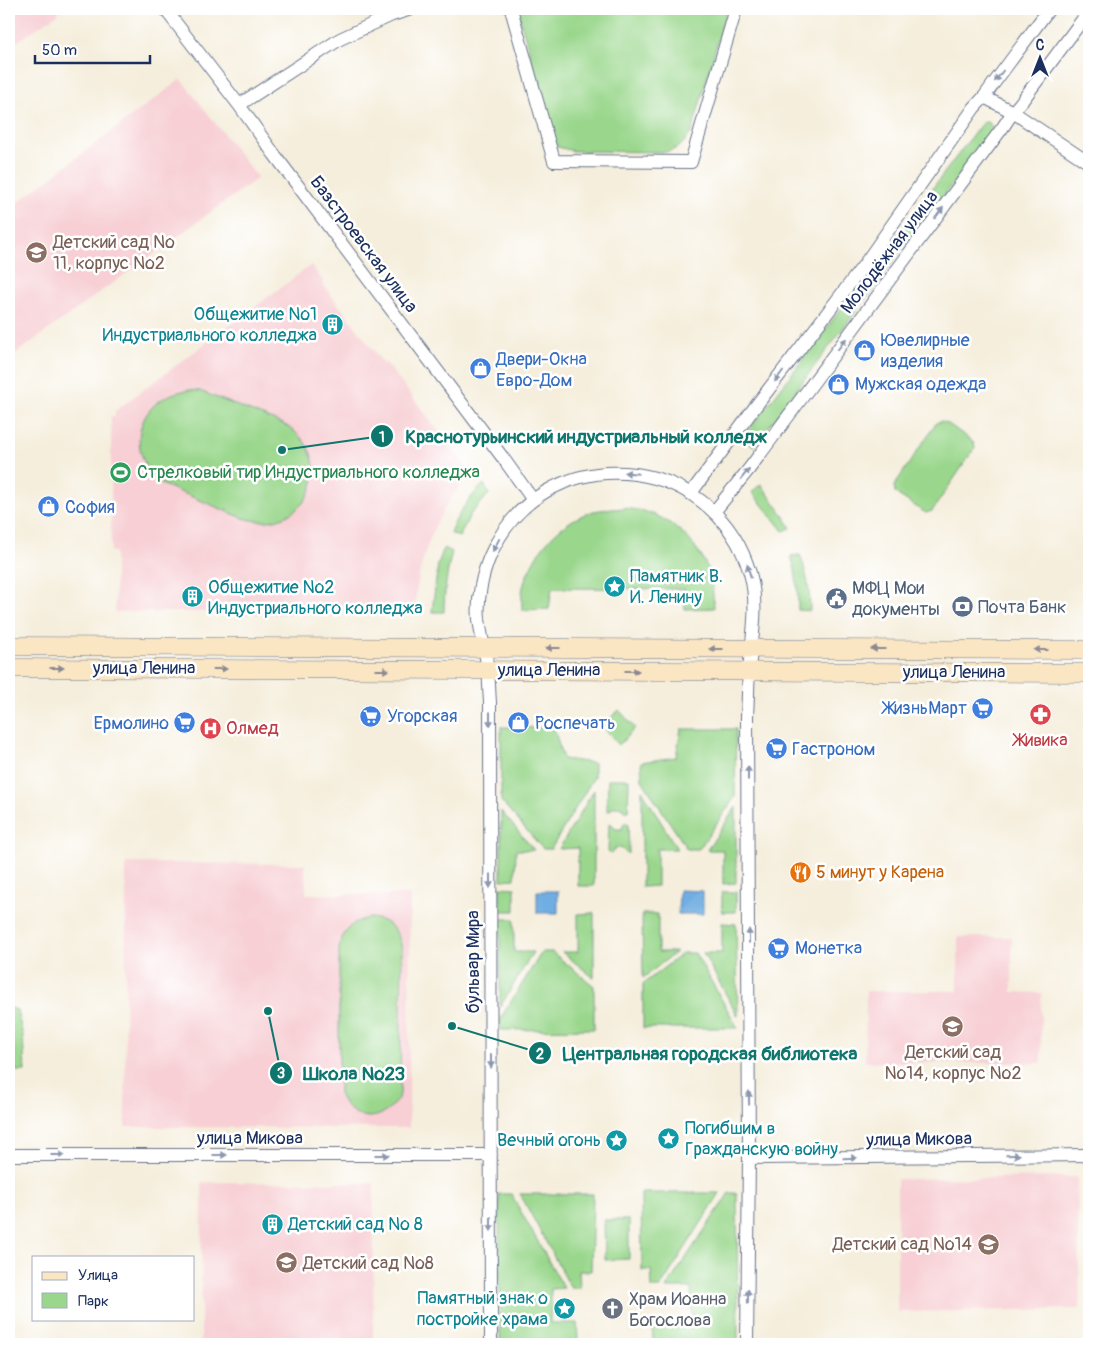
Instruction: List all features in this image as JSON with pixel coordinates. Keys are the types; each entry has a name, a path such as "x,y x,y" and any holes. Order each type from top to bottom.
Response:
{"street":[{"name":"Базстроевская улица","path":"165,9 239,105 533,500"},
{"path":"239,105 340,39 392,15 411,9"},
{"path":"511,9 554,161 681,162 690,162 736,9"},
{"name":"Молодёжная улица","path":"691,493 864,265 974,108 1049,9"},
{"name":"Молодёжная улица","path":"714,512 750,469 1089,11"},
{"path":"984,97 1013,112 1089,163"},
{"name":"бульвар Мира","path":"491,1344 490,720 488,670 479,619 480,592 490,557 498,541 514,519 533,500 556,486 581,477 617,472 635,473 670,483 691,493 714,512 736,541 744,557 754,592 755,619 749,671"},
{"name":"улица Ленина","path":"9,646 1089,650"},
{"path":"446,648 446,670"},
{"path":"785,649 785,672"},
{"name":"улица Ленина","path":"9,668 1089,673"},
{"path":"748,1344 747,716 749,671"},
{"name":"улица Микова","path":"9,1156 491,1155"},
{"name":"улица Микова","path":"749,1158 1089,1155"}],"shaded area":[{"path":"9,9 59,9 58,14 9,47"},
{"path":"181,79 258,178 15,354 9,354 9,209"},
{"path":"311,265 323,281 322,283 384,364 386,363 471,473 444,509 426,549 416,593 415,615 115,612 115,552 111,552 111,416 115,416 115,411"},
{"path":"126,863 305,864 306,894 410,895 409,1128 125,1127"},
{"name":"Детский сад №14, корпус №2","path":"958,937 1012,937 1012,992 1041,993 1041,1063 865,1062 866,991 958,991"},
{"name":"Детский сад №14","path":"1077,1177 1080,1309 897,1312 897,1179"},
{"name":"Детский сад №8","path":"202,1182 374,1183 373,1344 201,1343"}],"green space":[{"path":"517,9 727,9 692,131 687,139 678,147 666,152 573,151 558,147"},
{"path":"986,122 992,127 992,132 754,446 743,438 982,123"},
{"path":"189,390 200,391 283,424 301,438 311,455 314,473 310,491 300,505 286,516 266,521 243,518 161,484 149,470 142,455 139,440 141,426 147,413 158,402 172,394"},
{"path":"941,421 947,423 971,440 975,448 932,511 926,513 898,495 895,492 894,486 936,423"},
{"path":"484,484 489,494 470,515 459,537 450,533 464,507"},
{"path":"761,484 791,528 783,531 752,492"},
{"path":"625,508 655,515 684,534 705,563 712,586 714,608 685,609 684,589 552,588 549,609 522,610 522,590 527,574 541,550 559,530 581,516 594,511"},
{"path":"444,548 452,552 446,582 444,612 432,612 438,564"},
{"path":"800,555 808,582 810,611 798,610 797,583 791,556"},
{"path":"619,710 635,728 619,745 602,726"},
{"path":"501,727 554,728 563,759 594,763 594,777 551,849 543,849 501,801"},
{"path":"681,729 736,729 735,797 699,849 687,849 642,780 641,762 676,757"},
{"path":"608,779 629,779 628,811 624,811 622,807 612,807 611,810 607,811"},
{"path":"594,790 594,886 578,886 578,848 559,849"},
{"path":"642,790 677,849 657,849 657,886 642,887"},
{"path":"736,807 736,883 723,884 723,850 707,850"},
{"path":"501,811 534,850 516,850 515,879 501,880"},
{"path":"609,823 615,829 622,829 624,823 628,823 629,853 618,848 615,848 612,853 608,852"},
{"path":"500,887 515,888 515,911 500,911"},
{"path":"722,892 736,892 736,912 722,912"},
{"path":"594,913 594,978 562,952 578,952 578,914"},
{"path":"642,914 658,914 658,952 676,952 643,978"},
{"path":"371,918 383,921 396,931 402,949 400,1094 387,1111 370,1117 361,1116 352,1111 339,1094 339,949 345,932 349,927 358,921"},
{"path":"500,919 514,919 514,952 533,952 500,1007"},
{"path":"722,923 736,924 738,1016 703,953 722,953"},
{"path":"542,952 552,952 594,986 594,1029 500,1030 500,1019"},
{"path":"683,953 695,953 738,1028 643,1028 643,984"},
{"path":"9,1007 17,1010 23,1036 25,1071 9,1071"},
{"path":"641,1193 720,1193 660,1288 652,1288 651,1270 642,1270"},
{"path":"729,1193 737,1193 738,1344 635,1344 635,1342 653,1342 652,1325 692,1324 691,1288 666,1288"},
{"path":"499,1194 511,1194 564,1288 551,1289 550,1323 577,1323 578,1341 595,1341 595,1344 500,1344"},
{"path":"520,1194 593,1194 591,1271 579,1271 580,1288 571,1288"},
{"path":"604,1220 629,1220 629,1259 605,1260"}],"water":[{"path":"679,890 703,891 703,914 678,914"},
{"path":"537,891 558,891 558,913 537,913"}],"place":[{"name":"Детский сад № 11, корпус №2","path":"37,252"},
{"name":"Общежитие №1 Индустриального колледжа","path":"333,324"},
{"name":"Ювелирные изделия","path":"865,350"},
{"name":"Двери-Окна Евро-Дом","path":"480,369"},
{"name":"Мужская одежда","path":"839,384"},
{"name":"Краснотурьинский индустриальный колледж","path":"282,450"},
{"name":"Стрелковый тир Индустриального колледжа","path":"121,472"},
{"name":"София","path":"49,507"},
{"name":"Памятник В. И. Ленину","path":"614,586"},
{"name":"Общежитие №2 Индустриального колледжа","path":"192,597"},
{"name":"МФЦ Мои документы","path":"836,598"},
{"name":"Почта Банк","path":"962,607"},
{"name":"ЖизньМарт","path":"983,708"},
{"name":"Живика","path":"1041,715"},
{"name":"Угорская","path":"371,716"},
{"name":"Ермолино","path":"185,723"},
{"name":"Роспечать","path":"519,723"},
{"name":"Олмед","path":"210,728"},
{"name":"Гастроном","path":"776,749"},
{"name":"5 минут у Карена","path":"800,872"},
{"name":"Монетка","path":"779,948"},
{"name":"Школа №23","path":"268,1011"},
{"name":"Центральная городская библиотека","path":"452,1026"},
{"name":"Детский сад №14, корпус №2","path":"953,1027"},
{"name":"Погибшим в Гражданскую войну","path":"669,1138"},
{"name":"Вечный огонь","path":"617,1140"},
{"name":"Детский сад № 8","path":"272,1224"},
{"name":"Детский сад №14","path":"988,1244"},
{"name":"Детский сад №8","path":"287,1263"},
{"name":"Памятный знак о постройке храма","path":"564,1308"},
{"name":"Храм Иоанна Богослова","path":"613,1309"}]}
